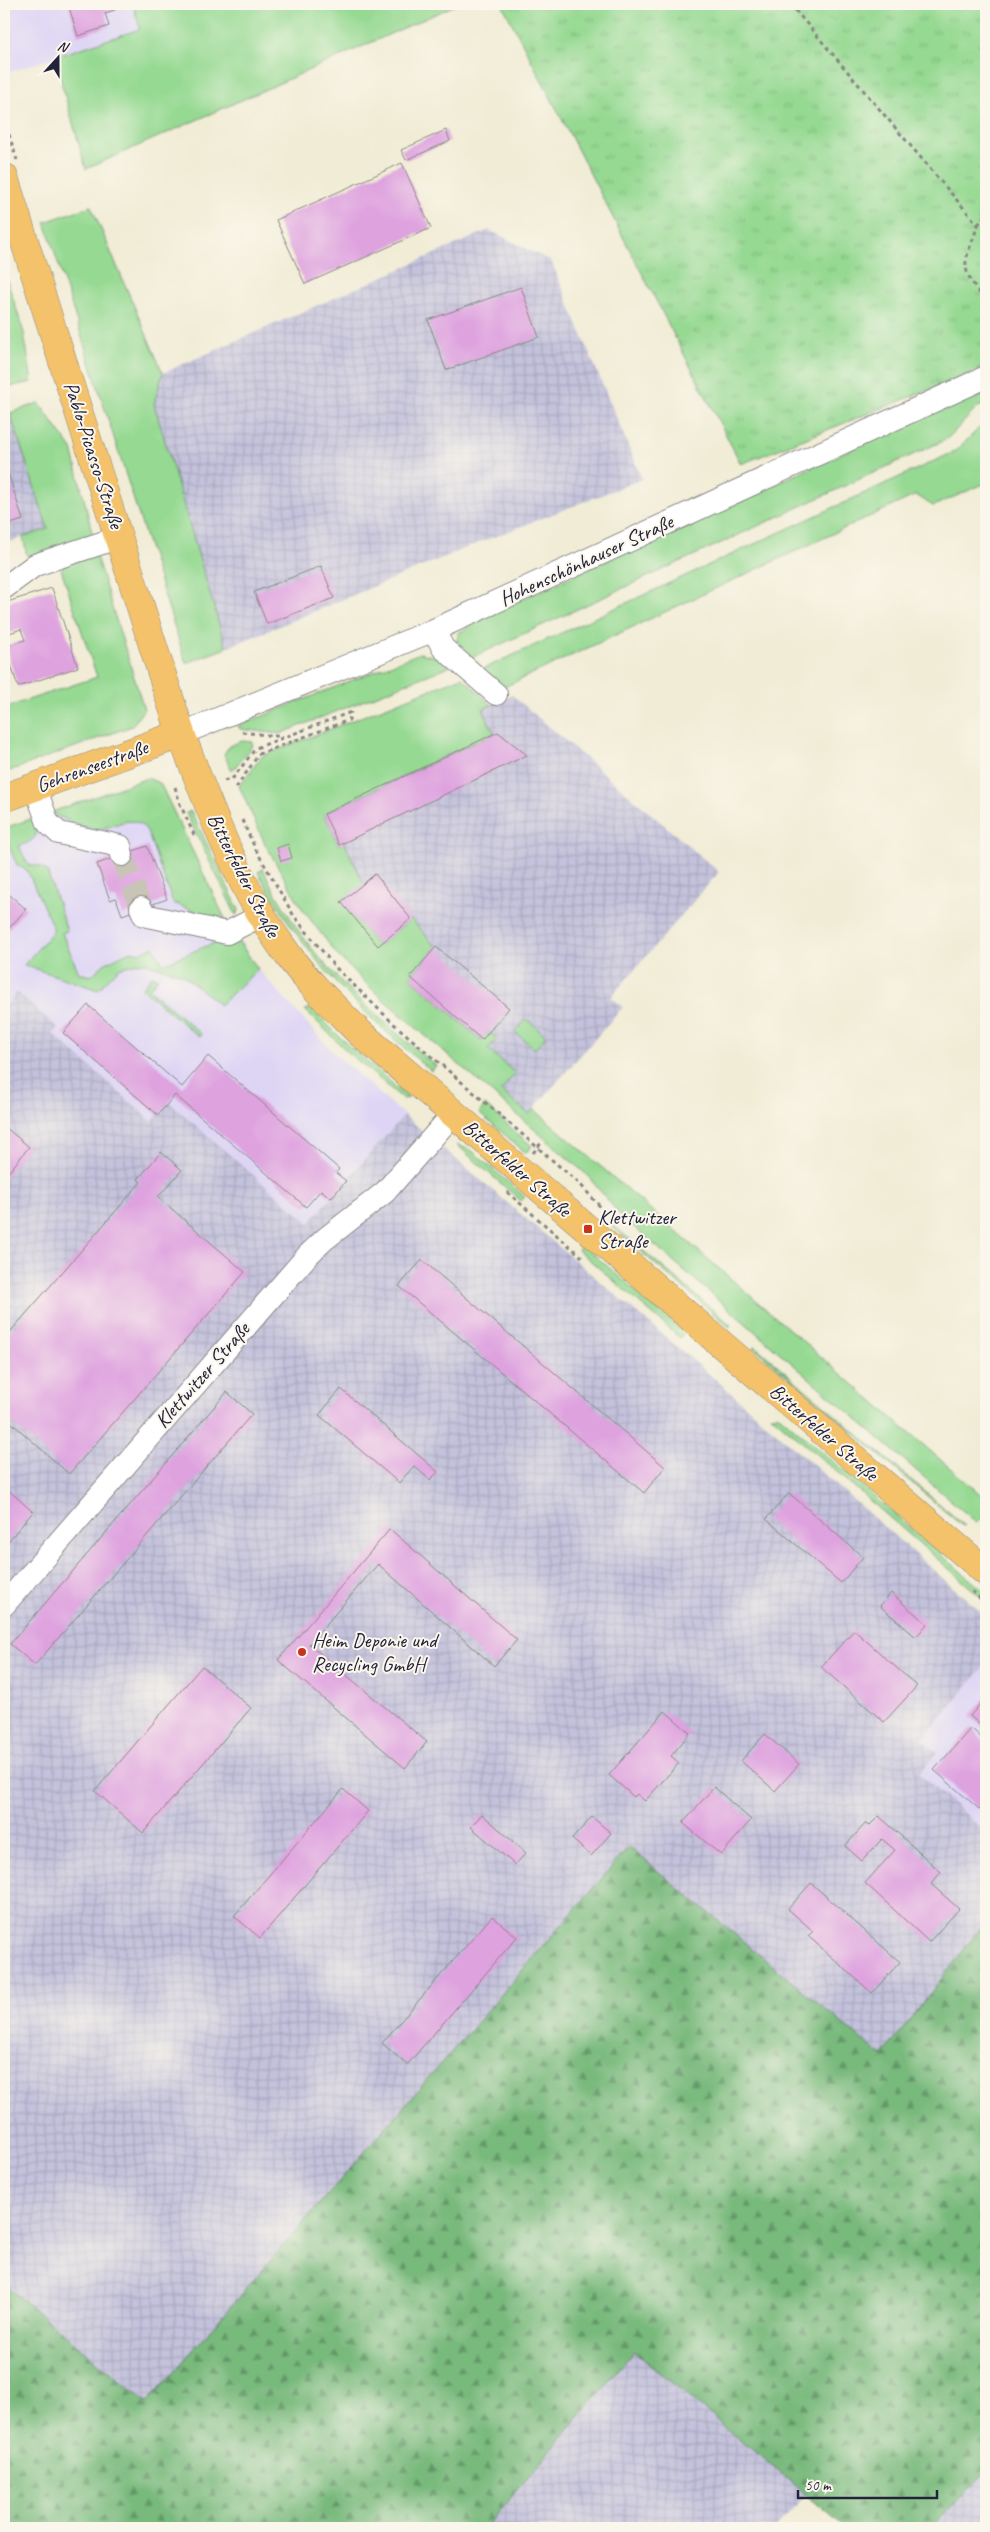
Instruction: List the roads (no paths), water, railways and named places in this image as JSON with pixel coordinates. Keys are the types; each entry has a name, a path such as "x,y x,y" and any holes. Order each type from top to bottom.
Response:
{"main road":[{"name":"Pablo-Picasso-Straße","path":"4,176 181,734"},
{"name":"Gehrenseestraße","path":"4,798 181,734"},
{"name":"Bitterfelder Straße","path":"181,734 204,794 239,872 262,915 288,956 331,1004 453,1114 986,1572"}],"street":[{"name":"Hohenschönhauser Straße","path":"181,734 434,630 986,377"},
{"path":"4,588 35,565 120,537"},
{"path":"434,630 443,648 496,694"},
{"path":"35,787 48,823 59,833 120,846 122,855"},
{"path":"141,908 144,915 227,933 262,915"},
{"name":"Klettwitzer Straße","path":"4,1605 308,1255 324,1239 385,1192 453,1114"}],"tunnel":[{"path":"122,855 141,908"}],"place":[{"name":"Klettwitzer Straße","path":"588,1229"},
{"name":"Heim Deponie und Recycling GmbH","path":"302,1652"}]}
